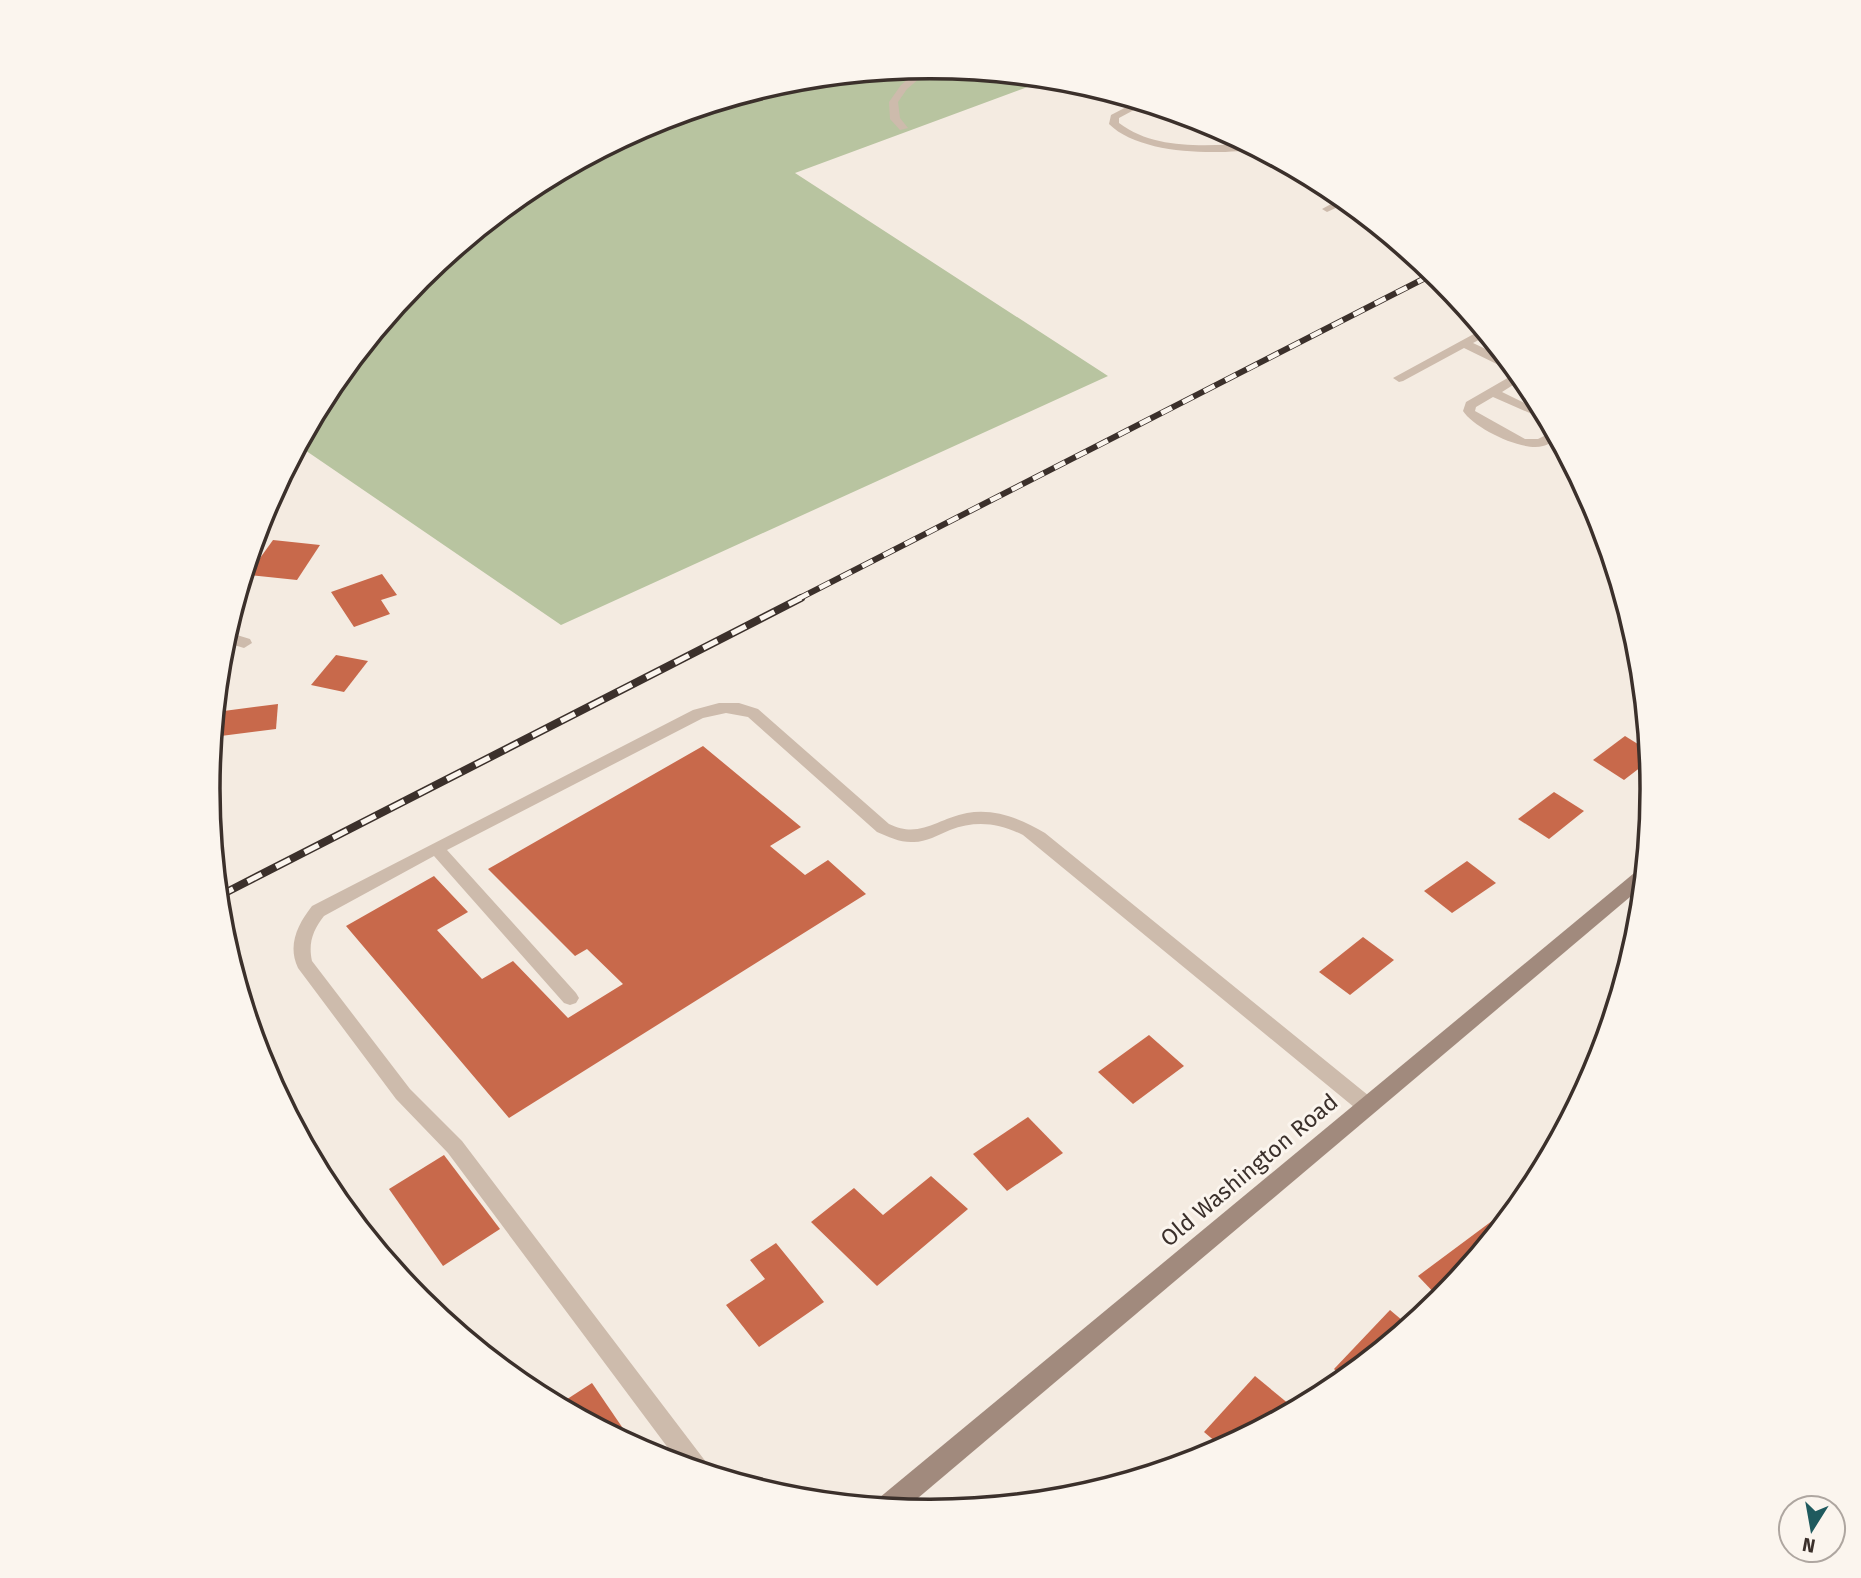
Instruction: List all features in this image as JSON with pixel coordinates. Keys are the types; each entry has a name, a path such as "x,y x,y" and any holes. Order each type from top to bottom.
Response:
{"main road":[{"name":"Old Washington Road","path":"898,1498 1635,882"}],"street":[{"path":"236,641 244,643"}],"lane":[{"path":"903,128 893,119 890,110 894,100 915,79"},
{"path":"1131,108 1114,117 1114,124 1132,137 1153,143 1233,147"},
{"path":"1327,209 1335,205"},
{"path":"1399,378 1477,336"},
{"path":"1464,343 1495,358"},
{"path":"1511,381 1470,405 1469,411 1473,417 1523,443 1541,443 1548,439"},
{"path":"1493,392 1532,411"},
{"path":"688,1456 455,1147 403,1094 304,963 300,949 302,938 307,925 318,912 436,848 698,714 714,708 742,708 753,713 883,828 896,835 911,838 933,833 955,822 981,817 1017,823 1039,837 1367,1106"},
{"path":"436,848 570,998"}],"green space":[{"path":"884,80 977,80 1030,86 795,173 1108,376 561,625 306,451 340,394 397,321 462,255 536,198 616,152 702,116 792,92"}],"building":[{"path":"273,540 320,545 297,580 253,576 258,561"},
{"path":"382,574 397,595 381,600 390,614 354,627 331,592"},
{"path":"336,655 368,661 344,692 311,685"},
{"path":"278,704 276,729 223,736 225,711"},
{"path":"1625,736 1639,745 1640,768 1624,780 1593,760"},
{"path":"703,746 801,827 770,846 805,875 828,860 866,894 509,1118 346,926 434,876 468,912 437,930 482,979 513,961 568,1018 623,984 587,949 575,956 488,869"},
{"path":"1554,792 1584,811 1549,839 1518,819"},
{"path":"1467,861 1496,883 1452,913 1424,891"},
{"path":"1363,937 1394,960 1350,995 1319,972"},
{"path":"1149,1035 1184,1066 1133,1104 1098,1072"},
{"path":"1028,1117 1063,1153 1007,1191 973,1154"},
{"path":"444,1155 500,1229 443,1266 389,1189"},
{"path":"931,1176 968,1209 877,1286 811,1222 854,1188 883,1215"},
{"path":"1496,1218 1433,1291 1418,1276"},
{"path":"776,1243 824,1302 759,1347 726,1305 765,1279 750,1260"},
{"path":"1390,1310 1402,1320 1337,1372 1334,1369"},
{"path":"1255,1376 1288,1403 1213,1440 1204,1432"},
{"path":"592,1383 624,1429 616,1426 567,1399"}],"railway":[{"path":"798,599 1424,279"},
{"path":"228,892 801,598"}]}
